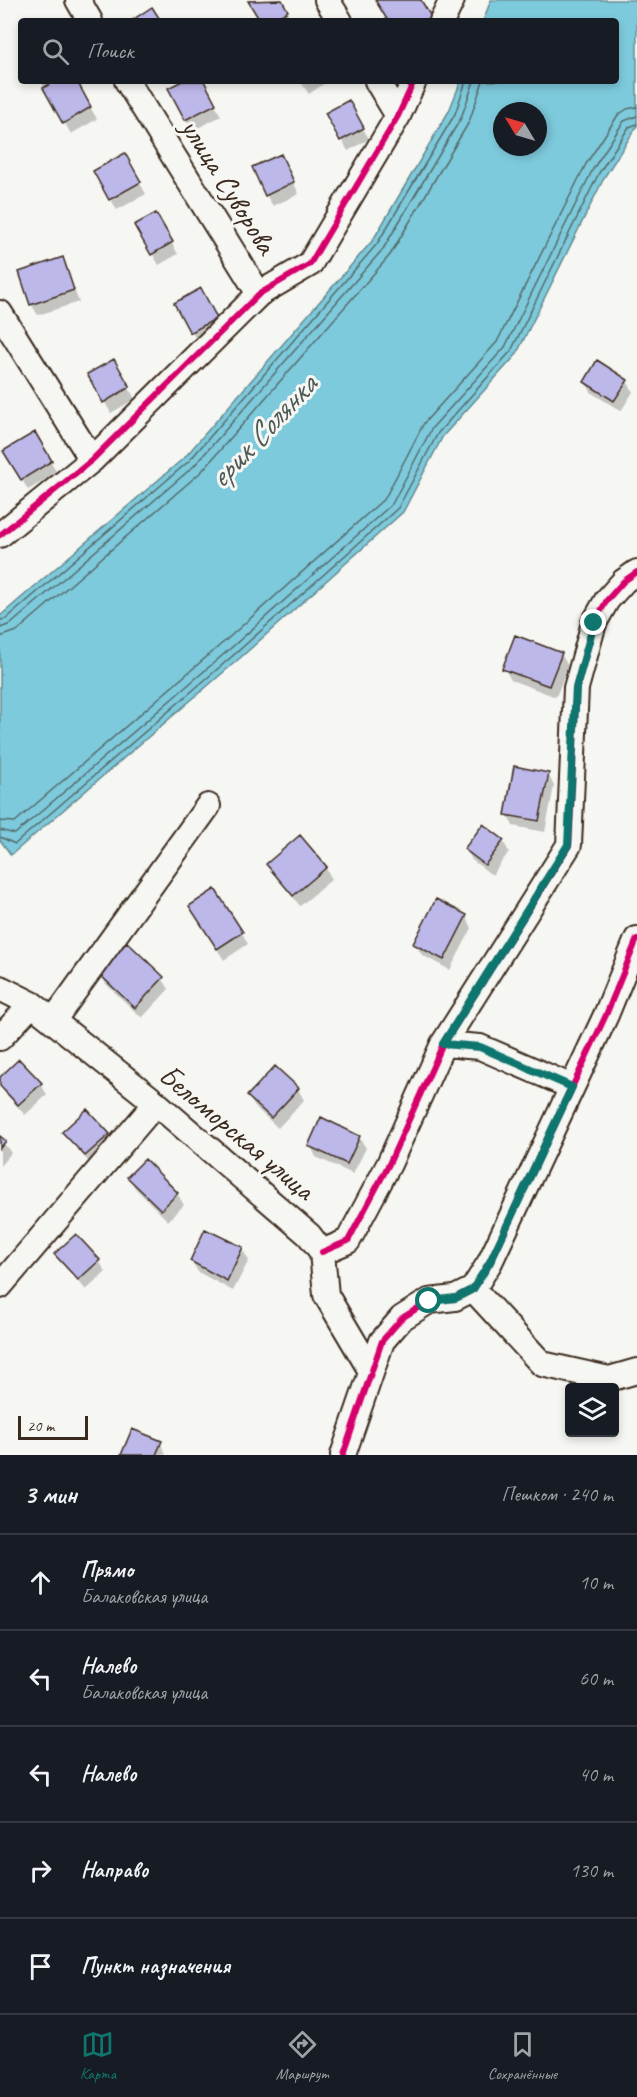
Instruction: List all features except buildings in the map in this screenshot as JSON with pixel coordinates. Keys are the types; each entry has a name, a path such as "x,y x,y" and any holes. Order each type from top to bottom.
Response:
{"street":[{"path":"78,0 88,18"},
{"path":"327,0 338,18"},
{"path":"443,18 452,0"},
{"name":"улица Суворова","path":"130,84 259,294"},
{"path":"378,84 398,116"},
{"path":"0,535 92,460 259,294 310,264 398,116 413,84"},
{"path":"0,313 92,460"},
{"path":"371,1371 326,1295 322,1252 348,1241 389,1164 443,1044 568,845 576,688 594,623 607,600 624,581 637,572"},
{"path":"53,1021 208,806"},
{"path":"343,1455 382,1341 402,1318 429,1301 456,1298 473,1289 490,1262 606,1015 637,939"},
{"name":"Беломорская улица","path":"0,988 32,1004 156,1103 309,1235 322,1252"},
{"path":"0,1038 32,1004"},
{"path":"443,1044 480,1047 572,1087"},
{"path":"0,1286 156,1103"},
{"path":"473,1289 542,1364 609,1379 637,1371"}],"water":[{"name":"ерик Солянка","path":"491,0 637,0 637,126 605,176 516,355 443,436 403,512 240,658 11,855 0,840 0,616 185,457 373,240 449,111 460,84 619,84 619,18 484,18"}],"cycle path":[{"path":"0,535 92,460 259,294 310,264 398,116 413,84"},
{"path":"322,1252 348,1241 389,1164 443,1044 569,845 576,688 594,623 607,600 624,581 637,572"},
{"path":"343,1455 382,1341 402,1318 429,1301 455,1298 473,1289 490,1262 606,1015 637,939"}],"route":[{"path":"429,1301 456,1298 473,1289 490,1262 572,1087 480,1047 443,1044 568,845 576,688 594,623"}]}
